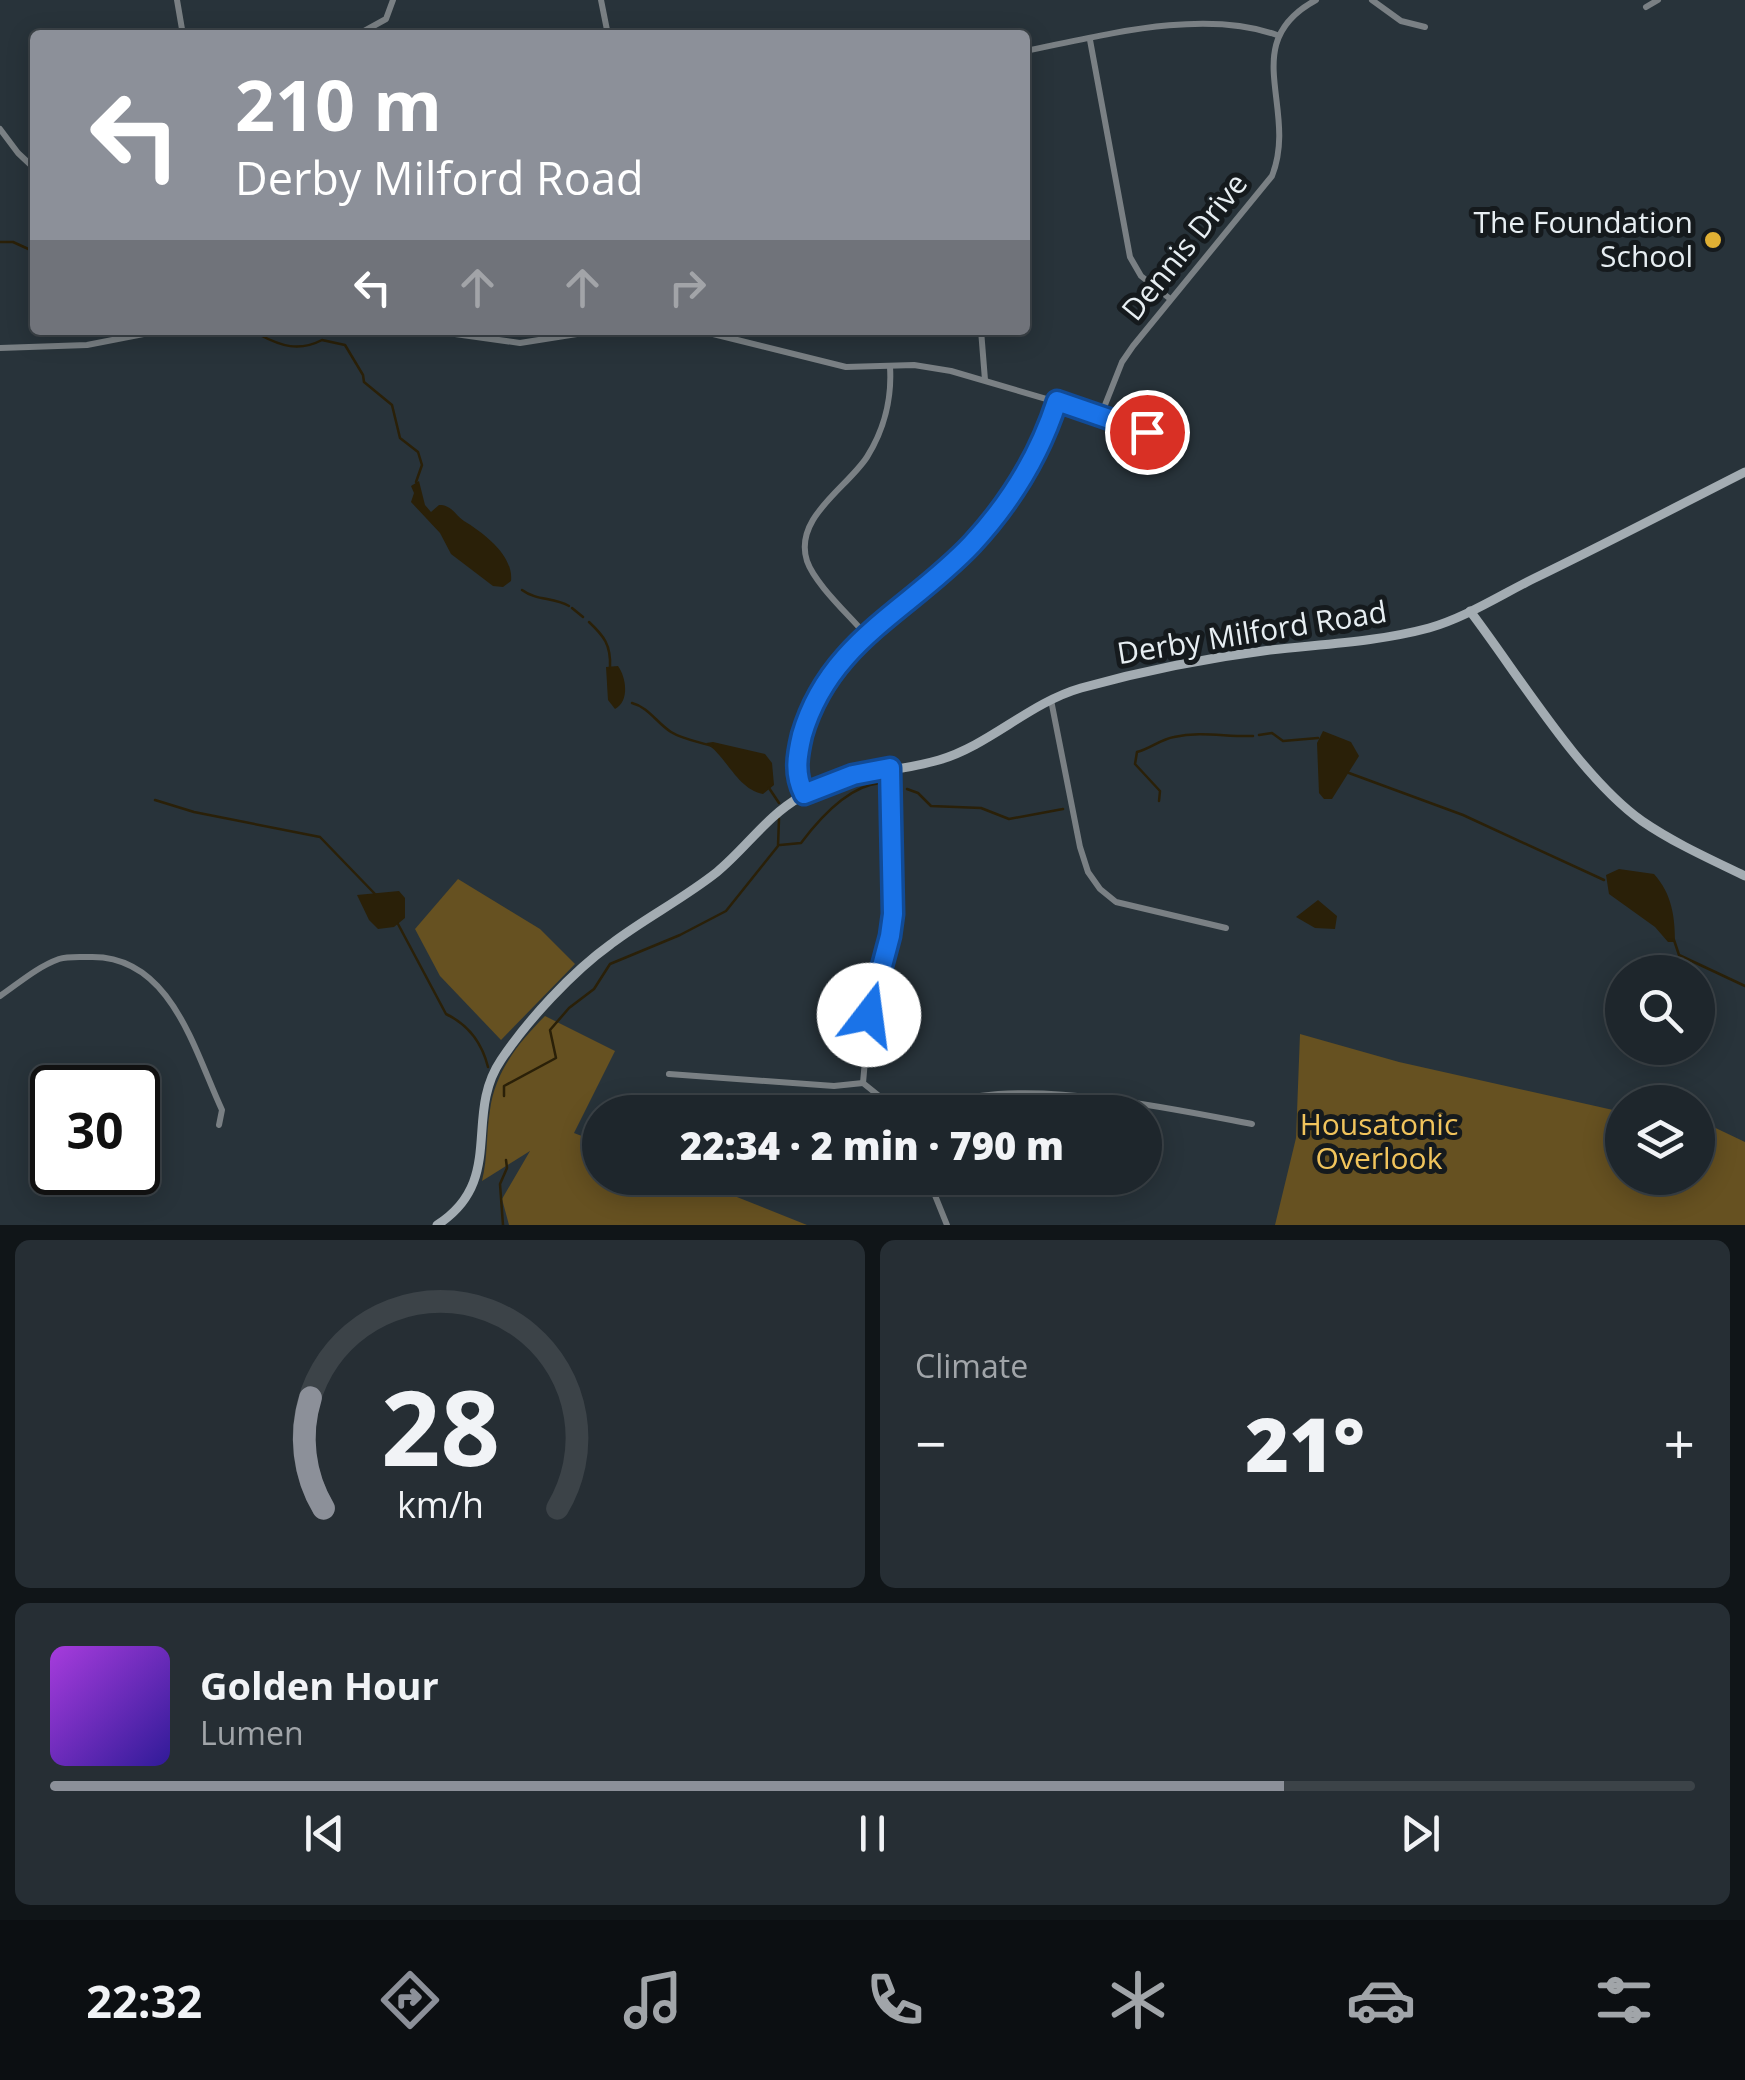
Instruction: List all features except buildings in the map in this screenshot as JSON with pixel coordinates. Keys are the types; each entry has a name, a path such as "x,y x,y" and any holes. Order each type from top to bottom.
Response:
{"main road":[{"name":"Derby Milford Road","path":"437,1225 458,1208 476,1179 482,1156 487,1089 510,1048 600,952 702,883 775,814 804,794 853,775 954,755 1051,699 1094,685 1224,656 1399,635 1434,626 1745,472"},
{"path":"1470,611 1564,738 1613,796 1640,820 1745,876"}],"street":[{"path":"177,0 182,30"},
{"path":"367,30 386,19 393,0"},
{"path":"601,0 607,30"},
{"path":"1030,50 1158,26 1198,23 1237,24 1277,34 1286,22 1316,0"},
{"path":"1372,0 1401,21 1425,26"},
{"path":"1646,6 1658,0"},
{"name":"Dennis Drive","path":"1101,415 1122,362 1169,298 1222,240 1272,176 1281,149 1282,128 1273,62 1277,34"},
{"path":"1090,40 1130,257 1141,276 1169,298"},
{"path":"0,129 30,164"},
{"path":"0,348 61,348 121,335"},
{"path":"470,335 531,343 575,335"},
{"path":"716,335 833,365 929,367 985,380 1147,432 1166,448"},
{"path":"981,335 985,380"},
{"path":"865,634 814,573 805,544 812,522 854,474 878,436 888,408 890,367"},
{"path":"804,794 796,764 811,710 834,670 865,634 942,572 988,525 1025,472 1057,401"},
{"path":"1051,699 1080,847 1088,872 1100,889 1116,902 1226,928"},
{"path":"863,1083 869,1015 893,914 890,768"},
{"path":"0,996 42,966 63,957 95,956 131,965 168,996 222,1110 220,1125"},
{"path":"669,1074 834,1086 863,1083 878,1095"},
{"path":"1006,1095 1044,1095"},
{"path":"1162,1109 1252,1124"},
{"path":"935,1195 947,1225"}],"green space":[{"path":"458,879 540,929 575,964 501,1040 440,976 415,929"},
{"path":"545,1016 615,1051 593,1095 582,1095 582,1117 574,1133 582,1136 582,1195 732,1195 807,1225 509,1225 502,1199 530,1151 482,1181 493,1096 509,1059"},
{"name":"Housatonic Overlook","path":"1300,1034 1399,1062 1605,1108 1605,1195 1715,1195 1715,1128 1745,1142 1745,1225 1275,1225 1296,1138"}],"shaded area":[{"path":"419,481 425,505 431,512 439,505 447,507 496,546 508,563 511,581 503,587 493,586 451,554 440,533 411,502 411,486"},
{"path":"618,666 625,689 623,700 615,709 608,700 606,667"},
{"path":"1323,731 1351,742 1359,756 1332,799 1324,799 1319,793 1317,743"},
{"path":"706,743 765,754 772,763 774,785 763,794 746,786"},
{"path":"1619,869 1654,874 1671,906 1675,942 1668,942 1655,927 1609,894 1606,875"},
{"path":"399,891 405,898 405,918 394,927 378,929 357,895"},
{"path":"1318,900 1337,916 1335,929 1315,928 1296,917"}],"waterway":[{"path":"0,242 13,242 30,250"},
{"path":"260,335 290,346 322,340 345,345 364,382 392,405 400,438 418,452 422,465 416,482"},
{"path":"522,590 569,606"},
{"path":"572,608 583,617"},
{"path":"589,622 606,642 610,667"},
{"path":"632,703 675,734 712,746"},
{"path":"1259,735 1272,733 1283,741 1318,738"},
{"path":"1159,801 1160,791 1135,764 1137,752 1184,735 1253,736"},
{"path":"1349,773 1463,815 1604,880"},
{"path":"780,845 801,843 846,797 880,783"},
{"path":"769,788 779,803"},
{"path":"907,789 918,793 931,806 981,808 1009,819 1063,809"},
{"path":"155,800 194,812 320,837 375,894"},
{"path":"504,1096 504,1086 556,1058 550,1030 569,1008 594,989 610,964 726,911 778,846 779,819"},
{"path":"398,924 446,1014 473,1036 488,1067"},
{"path":"1674,940 1679,955 1745,986"},
{"path":"503,1225 500,1184 506,1160"}],"place":[{"name":"The Foundation School","path":"1713,240"}],"route":[{"path":"869,1015 893,914 890,768 853,775 804,794 796,764 811,710 834,670 856,643 942,572 988,525 1025,472 1057,401 1147,432"}]}
